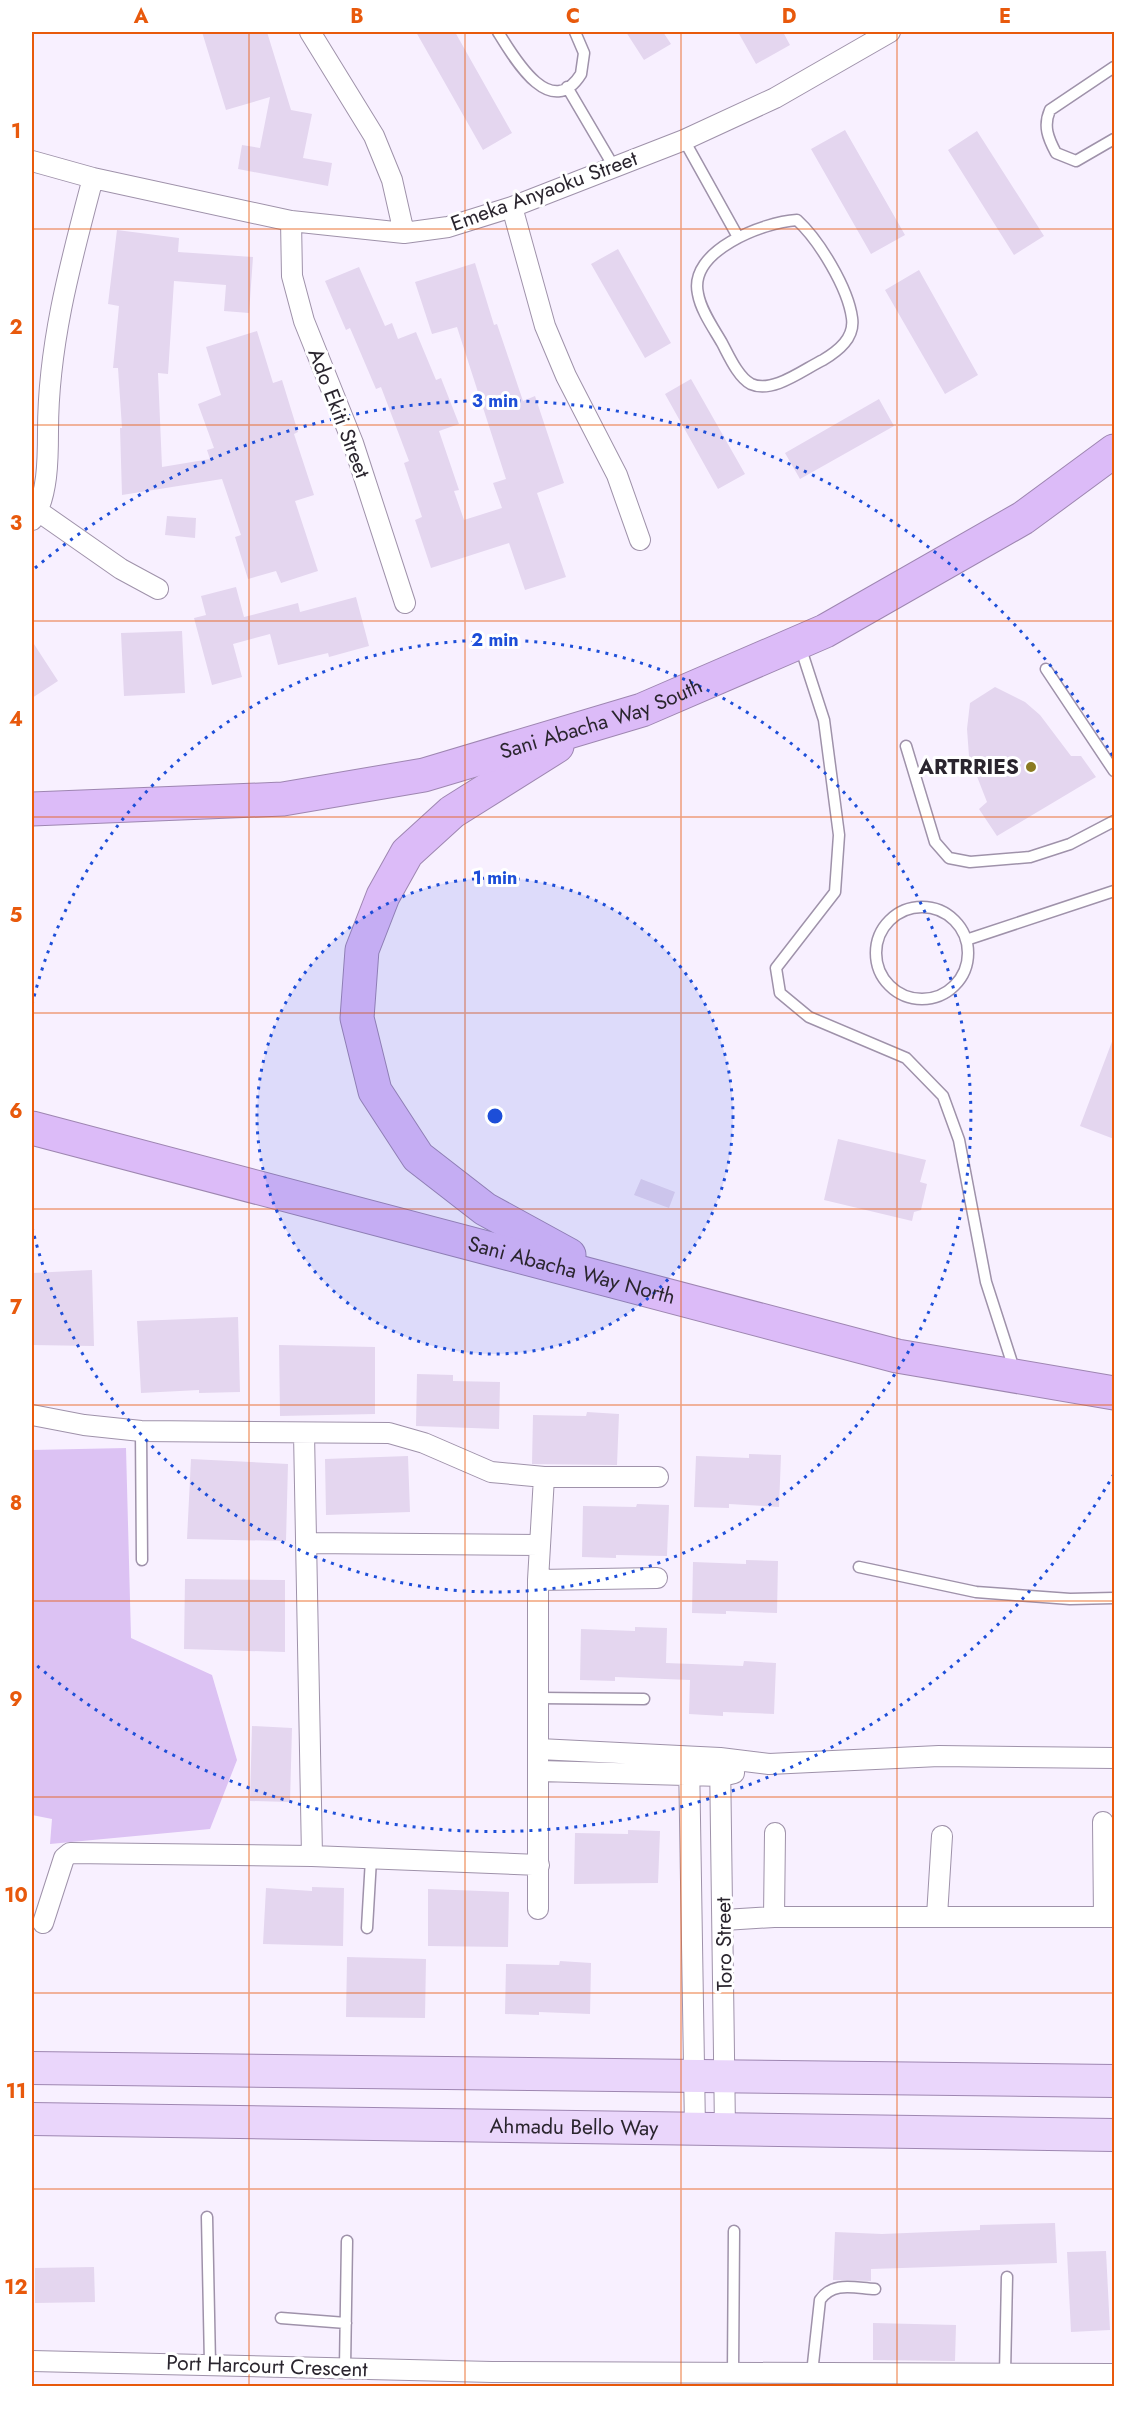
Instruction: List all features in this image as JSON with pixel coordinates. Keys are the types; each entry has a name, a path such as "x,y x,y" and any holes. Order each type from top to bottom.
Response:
{"highway":[{"name":"Sani Abacha Way South","path":"32,809 283,799 424,775 642,710 825,631 1023,518 1114,451"},
{"path":"589,726 452,812 407,853 383,896 362,950 357,1018 375,1091 418,1157 485,1209 560,1251 698,1302"},
{"name":"Sani Abacha Way North","path":"32,1128 897,1356 1114,1393"}],"main road":[{"path":"32,2068 1114,2081"},
{"name":"Ahmadu Bello Way","path":"32,2120 1114,2135"}],"street":[{"path":"310,32 374,136 392,180 404,233"},
{"name":"Emeka Anyaoku Street","path":"32,161 93,178 291,221 404,233 448,227 512,207 684,140 775,98 890,32"},
{"path":"93,178 68,271 55,339 48,402 48,457 35,516 158,589"},
{"path":"512,207 545,326 566,376 617,475 640,540"},
{"name":"Ado Ekiti Street","path":"291,221 292,276 304,321 353,443 405,603"},
{"path":"32,1415 84,1425 141,1431 389,1433 424,1443 491,1472 544,1477 658,1478"},
{"path":"304,1433 312,1857"},
{"path":"538,1909 540,1771 538,1580 544,1477"},
{"path":"306,1543 539,1545"},
{"path":"538,1580 657,1578"},
{"path":"539,1749 689,1767"},
{"path":"540,1771 721,1767 939,1756 1114,1758"},
{"name":"Toro Street","path":"689,1767 711,2077 710,2129"},
{"name":"Toro Street","path":"710,2129 711,2077 724,1920 721,1767"},
{"path":"724,1920 774,1917 1109,1917 1103,1822"},
{"path":"774,1917 775,1833"},
{"path":"937,1916 942,1836"},
{"path":"43,1923 64,1858 70,1853 371,1858 540,1865"},
{"name":"Port Harcourt Crescent","path":"32,2361 733,2373 1114,2374"}],"lane":[{"path":"498,32 538,86 551,91 567,87 579,78 584,66 584,53 575,32"},
{"path":"1114,67 1050,110 1047,118 1047,134 1056,153 1076,161 1114,139"},
{"path":"567,87 614,167"},
{"path":"684,140 738,237"},
{"path":"796,220 813,234 848,301 853,321 846,344 826,358 772,386 751,384 736,368 698,294 698,273 714,254 738,237 776,221 796,220"},
{"path":"799,643 824,720 839,835 835,892 776,968 780,993 809,1017 906,1058 943,1096 959,1140 986,1282 1016,1376"},
{"path":"1046,669 1114,771"},
{"path":"906,746 935,842 949,858 970,862 1030,857 1070,844 1114,821"},
{"path":"966,940 1114,891"},
{"path":"909,908 930,908 950,916 960,926 966,940 968,956 960,978 943,995 927,999 911,998 896,992 884,981 877,967 875,950 878,936 885,924 909,908"},
{"path":"141,1431 142,1560"},
{"path":"859,1567 976,1592 1070,1599 1114,1598"},
{"path":"539,1698 644,1699"},
{"path":"367,1928 371,1858"},
{"path":"207,2217 210,2364"},
{"path":"733,2373 734,2230"},
{"path":"345,2368 347,2241"},
{"path":"1005,2374 1007,2277"},
{"path":"812,2373 820,2300 827,2291 837,2287 875,2289"},
{"path":"281,2318 346,2323"}],"shaded area":[{"path":"126,1448 131,1638 212,1675 237,1760 210,1829 50,1844 52,1819 32,1815 32,1450"}],"building":[{"path":"202,32 267,32 291,110 312,114 303,158 332,163 328,186 238,169 242,145 260,148 270,97 226,110"},
{"path":"416,32 455,32 512,133 483,150"},
{"path":"626,32 663,32 671,44 644,60"},
{"path":"738,32 783,32 790,45 756,64"},
{"path":"845,130 905,235 871,254 811,149"},
{"path":"977,131 1044,236 1014,255 948,150"},
{"path":"117,230 179,238 178,252 253,257 249,313 224,311 226,285 174,281 168,374 158,373 162,467 210,459 207,450 214,448 198,404 221,395 206,347 257,331 273,383 282,380 298,432 294,434 314,495 295,501 318,571 281,583 276,571 248,579 235,537 241,535 222,479 122,495 120,428 122,428 118,368 113,368 119,306 108,304"},
{"path":"618,249 671,343 645,358 591,264"},
{"path":"475,263 494,325 497,324 523,401 535,396 564,483 537,493 566,577 525,590 509,543 431,568 415,520 422,517 404,463 409,461 381,387 376,389 350,328 346,330 325,281 359,267 385,326 392,323 398,339 416,332 436,380 441,378 459,424 439,431 459,490 454,491 464,520 502,508 493,483 506,479 457,327 432,334 415,282"},
{"path":"919,270 978,375 945,394 885,290"},
{"path":"691,379 745,474 718,489 665,394"},
{"path":"879,399 894,426 800,479 785,453"},
{"path":"167,516 196,518 195,538 165,535"},
{"path":"236,587 244,617 298,603 300,612 356,597 369,646 329,657 328,653 278,665 270,634 233,644 242,677 212,685 194,618 206,615 201,596"},
{"path":"182,631 185,693 124,696 121,633"},
{"path":"32,641 58,681 32,698"},
{"name":"ARTRRIES","path":"995,687 1025,702 1040,715 1071,756 1081,756 1096,777 997,836 979,809 987,802 969,756 967,729 970,703"},
{"path":"1114,1039 1114,1139 1080,1126"},
{"path":"838,1139 926,1160 920,1182 927,1184 921,1210 914,1212 912,1221 824,1200"},
{"path":"641,1179 675,1192 669,1208 634,1195"},
{"path":"92,1270 94,1346 32,1345 32,1273"},
{"path":"238,1317 240,1392 199,1393 199,1390 141,1393 137,1321"},
{"path":"279,1345 375,1347 375,1414 280,1416"},
{"path":"417,1374 453,1375 453,1381 500,1382 499,1429 416,1426"},
{"path":"587,1412 619,1414 617,1465 532,1464 533,1415 586,1416"},
{"path":"749,1454 781,1455 779,1507 729,1504 729,1508 694,1507 696,1456 749,1458"},
{"path":"408,1456 410,1512 326,1515 325,1459"},
{"path":"191,1459 288,1464 286,1541 187,1539"},
{"path":"637,1504 669,1505 667,1556 582,1557 583,1506 636,1507"},
{"path":"746,1560 778,1561 777,1613 726,1611 726,1614 692,1613 693,1562 746,1564"},
{"path":"185,1579 285,1580 285,1652 184,1649"},
{"path":"635,1627 667,1628 666,1663 743,1666 744,1661 776,1663 774,1714 723,1712 723,1716 689,1714 690,1680 615,1677 615,1681 580,1680 581,1629 635,1631"},
{"path":"252,1726 292,1728 290,1802 250,1801"},
{"path":"628,1830 660,1831 658,1883 574,1884 575,1833 628,1834"},
{"path":"312,1887 344,1888 343,1946 263,1944 266,1888 312,1891"},
{"path":"428,1889 509,1892 508,1947 428,1946"},
{"path":"347,1957 426,1959 425,2018 346,2017"},
{"path":"560,1961 591,1963 590,2014 539,2012 539,2015 505,2014 506,1964 559,1965"},
{"path":"1055,2223 1057,2263 871,2269 871,2281 833,2280 835,2232 882,2234 980,2230 980,2225"},
{"path":"1106,2251 1110,2330 1071,2332 1067,2252"},
{"path":"94,2267 95,2302 35,2303 35,2268"},
{"path":"873,2323 956,2325 955,2361 873,2360"}],"place":[{"name":"ARTRRIES","path":"1031,767"}]}
